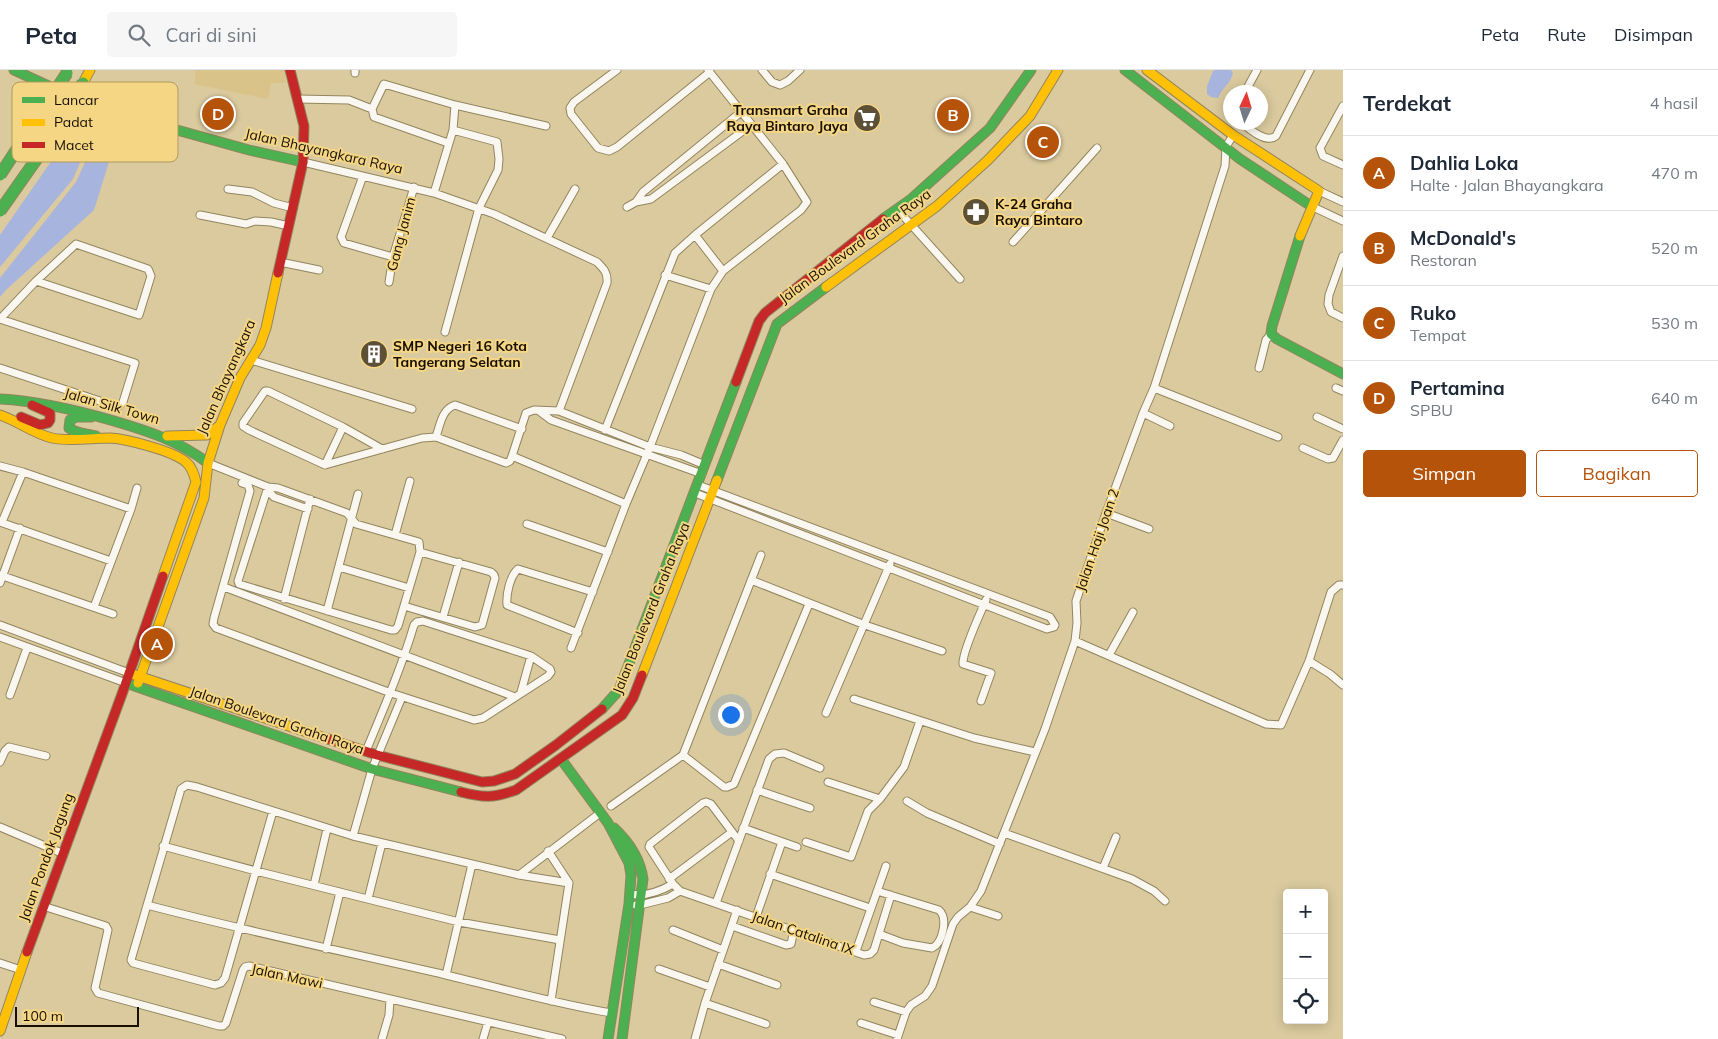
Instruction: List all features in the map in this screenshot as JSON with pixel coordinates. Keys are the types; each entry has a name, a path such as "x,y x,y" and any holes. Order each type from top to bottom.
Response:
{"main road":[{"name":"Jalan Bhayangkara Raya","path":"14,70 38,82"},
{"path":"84,82 90,70"},
{"name":"Jalan Bhayangkara","path":"131,683 204,498 212,446 240,378 260,345 266,328 303,162 304,126 290,70"},
{"name":"Jalan Boulevard Graha Raya","path":"131,683 372,753 482,782 505,779 525,767 606,706 620,690 759,321 765,313 954,162 990,128 1031,70"},
{"name":"Jalan Boulevard Graha Raya","path":"131,683 372,769 480,797 494,797 516,790 622,715 633,698 777,324 910,224 937,206 988,160 1030,116 1058,70"},
{"path":"1125,70 1240,159 1311,206"},
{"path":"1147,70 1233,135 1319,191 1311,206 1271,334 1343,374"},
{"path":"61,82 68,71"},
{"name":"Jalan Bhayangkara Raya","path":"178,130 249,150 303,162"},
{"path":"0,175 12,158"},
{"path":"0,211 34,162"},
{"name":"Jalan Silk Town","path":"0,399 44,403 99,416 165,436 188,448 208,463"},
{"path":"3,415 22,417 38,425 44,425 49,422 51,418 50,413 42,408 17,400"},
{"name":"Jalan Silk Town","path":"3,415 50,437 67,440 125,439 178,456 196,475 195,488 131,683"},
{"path":"99,416 76,417 70,420 69,428 75,433 85,432 101,438"},
{"path":"165,436 207,435 220,425"},
{"name":"Jalan Pondok Jagung","path":"1,1026 43,906 131,683"},
{"path":"561,759 608,823 623,836 643,868 644,879 635,900 608,1039"},
{"path":"622,1039 635,900"}],"street":[{"path":"571,648 711,289 723,271 801,210 807,202 783,164 709,71 617,147 609,150 598,148 571,114 570,108 574,102 617,70"},
{"path":"762,70 772,82 780,84 788,81 800,70"},
{"path":"1248,85 1256,70"},
{"path":"1250,130 1267,138 1272,139 1276,136 1310,70"},
{"path":"448,143 374,117 372,109 384,84 455,106 546,126"},
{"path":"297,99 349,100 372,109"},
{"path":"434,193 453,130 455,106"},
{"path":"1343,107 1341,116 1322,142 1321,153 1327,159 1343,165"},
{"path":"636,202 643,192 741,112"},
{"path":"627,207 636,202 651,199 751,125"},
{"path":"445,332 479,208 498,170 499,160 497,142 453,130"},
{"name":"Jalan Haji Joan 2","path":"906,1012 911,1005 925,996 932,986 952,924 970,907 981,891 1045,729 1075,641 1077,623 1076,601 1106,513 1154,388 1225,166 1226,147 1233,135"},
{"path":"1014,242 1097,148"},
{"name":"Jalan Bhayangkara Raya","path":"303,162 414,187 479,208 597,262 605,270 608,276 608,283 560,410"},
{"path":"605,430 675,253 783,164"},
{"path":"363,176 341,240 344,243 393,257"},
{"name":"Gang Janim","path":"389,282 393,257 414,187"},
{"path":"228,189 252,192 274,203 294,208"},
{"path":"547,238 574,189"},
{"path":"1319,191 1343,202"},
{"path":"1311,206 1343,221"},
{"path":"897,209 960,279"},
{"path":"200,215 246,224 255,221 289,226"},
{"path":"695,235 723,271"},
{"path":"0,368 112,405 119,406 123,402 135,363 0,319 36,281 76,244 148,269 151,276 139,315 36,281"},
{"path":"1343,256 1341,274 1328,295 1328,304 1331,312 1343,318"},
{"path":"280,262 319,270"},
{"path":"665,275 711,289"},
{"path":"1259,368 1266,340 1271,334"},
{"path":"251,360 412,409"},
{"path":"1154,388 1278,437"},
{"path":"382,449 343,426 272,392 265,391 243,423 243,426 249,430 325,465 422,438 436,437 506,463 510,461 512,456 526,413 534,410 560,410 650,447 681,455 712,494 889,568 1047,629 1056,625 1050,617 892,557 712,494"},
{"path":"436,437 444,413 449,407 455,405 522,429"},
{"path":"539,411 551,420 647,455 700,479"},
{"path":"1143,413 1170,426"},
{"path":"1317,417 1343,429"},
{"path":"325,465 343,426"},
{"path":"1303,448 1331,459 1343,440"},
{"path":"512,456 626,504"},
{"path":"208,463 268,489 278,488 347,513 356,524 419,542 420,552 398,626 395,630 326,612 239,584 238,581 268,489"},
{"path":"0,466 131,509"},
{"path":"23,472 1,522 110,561"},
{"path":"395,535 410,481"},
{"path":"242,483 248,486 250,492 214,618 213,624 216,628 390,693 474,720 483,718 548,676 551,672 550,669 531,656 424,621 417,622 390,693 372,753 372,769 353,836"},
{"path":"94,607 137,488"},
{"path":"268,489 274,497 308,510"},
{"path":"286,502 289,492"},
{"path":"326,612 358,494"},
{"path":"284,599 310,499"},
{"path":"1106,513 1149,529"},
{"path":"527,524 608,552"},
{"path":"20,528 1,578 112,614"},
{"path":"404,606 475,627 482,625 495,578 494,574 459,562 420,552"},
{"path":"611,806 683,755 760,555"},
{"path":"826,713 865,625 892,557"},
{"path":"443,617 459,562"},
{"path":"339,567 410,588"},
{"path":"578,632 507,605 506,598 514,572 518,569 593,592"},
{"path":"751,580 865,625 942,651"},
{"path":"1075,641 1266,724 1281,725 1309,660 1331,592 1338,585 1343,585"},
{"path":"224,587 405,656 518,695"},
{"path":"981,701 991,674 964,664 963,661 989,594"},
{"path":"683,755 724,787 734,784 809,604"},
{"path":"1109,655 1133,612"},
{"name":"Jalan Boulevard Graha Raya","path":"0,625 131,683"},
{"name":"Jalan Boulevard Graha Raya","path":"0,637 131,683"},
{"path":"10,695 28,648"},
{"path":"518,695 531,656"},
{"path":"1309,660 1343,685"},
{"path":"372,753 402,697"},
{"path":"854,699 974,738 1035,752"},
{"path":"806,842 851,857 868,811 880,799 904,767 920,721"},
{"path":"0,762 9,747 46,756"},
{"path":"716,903 769,759 775,754 784,753 820,768"},
{"path":"828,782 880,799"},
{"path":"274,811 226,978 221,983 215,984 133,962 131,960 163,846 181,789 187,785 197,787 274,811 327,829 353,836 472,864 569,883"},
{"path":"757,790 810,808"},
{"path":"907,801 928,813 1000,844"},
{"path":"671,881 650,848 650,844 703,803 711,804 739,840"},
{"path":"519,874 600,813"},
{"path":"0,826 64,854"},
{"path":"743,828 797,847"},
{"path":"314,885 327,829"},
{"path":"635,900 663,890 671,881 732,832"},
{"path":"1004,833 1143,884 1154,890 1165,901"},
{"path":"1103,868 1116,837"},
{"path":"756,917 782,842"},
{"path":"368,899 382,843"},
{"path":"163,846 459,922 560,940"},
{"path":"548,851 569,883 551,1001"},
{"path":"446,975 472,864"},
{"path":"856,951 886,866"},
{"path":"770,874 870,908"},
{"name":"Jalan Catalina IX","path":"671,881 680,890 864,954 870,954 874,950 879,934"},
{"path":"635,900 668,898 680,890"},
{"path":"877,891 891,895 941,911 944,920 937,946 929,949 902,943 879,934 891,895"},
{"path":"326,949 340,892"},
{"path":"147,905 326,949 446,975 551,1001 612,1013"},
{"name":"Jalan Mawi","path":"43,906 106,926 108,930 95,988 96,992 219,1026 225,1025 243,970 249,966 562,1039"},
{"path":"970,907 998,916"},
{"path":"694,1039 737,910"},
{"path":"732,926 786,944 791,944 794,930"},
{"path":"673,930 723,950"},
{"path":"0,964 21,970"},
{"path":"718,964 777,985"},
{"path":"659,969 710,988"},
{"path":"382,1039 389,1015 390,999"},
{"path":"861,1023 897,1037 906,1012 874,1002"},
{"path":"705,1003 766,1024"},
{"path":"482,1039 488,1022"}],"shaded area":[{"path":"196,70 284,70 286,83 271,83 268,99 194,84"}],"water":[{"path":"1231,70 1233,73 1226,85 1223,85 1223,90 1218,98 1207,94 1207,86 1213,71"},
{"path":"51,162 80,162 73,179 0,267 0,235"},
{"path":"85,162 109,162 94,210 0,297 0,278 76,182"}],"traffic: fast":[{"path":"14,70 40,82"},
{"path":"883,219 910,200 990,128 1031,70"},
{"path":"1125,70 1240,159 1311,206"},
{"path":"61,82 67,73"},
{"path":"178,130 249,150 303,162"},
{"path":"0,175 12,157"},
{"path":"0,211 34,162"},
{"path":"1300,236 1271,334 1343,374"},
{"path":"717,480 777,324 826,287"},
{"path":"602,709 619,690 736,382"},
{"path":"0,399 57,407 127,425 174,443 208,463"},
{"path":"91,417 76,417 70,420 69,428 96,436"},
{"path":"126,683 372,769 461,792"},
{"path":"561,759 608,823 629,863 631,875 629,904 608,1039"},
{"path":"614,828 633,851 642,871 643,879 622,1039"}],"traffic: slow":[{"path":"84,82 90,70"},
{"path":"826,287 937,206 988,160 1030,116 1058,70"},
{"path":"1147,70 1233,135 1319,191 1300,236"},
{"path":"138,683 204,498 208,463 220,425 240,378 260,345 266,328 278,273"},
{"path":"0,415 39,434 52,438 74,440 110,438 127,441 150,446 180,458 188,464 196,482 163,576"},
{"path":"167,436 207,435 219,426"},
{"path":"642,675 717,480"},
{"path":"129,673 328,739"},
{"path":"0,1031 27,952"}],"traffic: jam":[{"path":"278,273 303,162 304,126 290,70"},
{"path":"736,382 759,321 765,313 883,219"},
{"path":"21,417 40,425 48,423 50,413 32,405"},
{"path":"27,952 122,694 163,576"},
{"path":"461,792 488,796 501,795 516,790 622,715 633,698 642,675"},
{"path":"328,739 377,755 482,782 494,781 515,774 602,709"}],"place":[{"name":"Pertamina","path":"218,114"},
{"name":"McDonald's","path":"953,115"},
{"name":"Transmart Graha Raya Bintaro Jaya","path":"867,118"},
{"name":"Ruko","path":"1043,142"},
{"name":"K-24 Graha Raya Bintaro","path":"976,212"},
{"name":"SMP Negeri 16 Kota Tangerang Selatan","path":"374,354"},
{"name":"Dahlia Loka","path":"157,644"}]}
